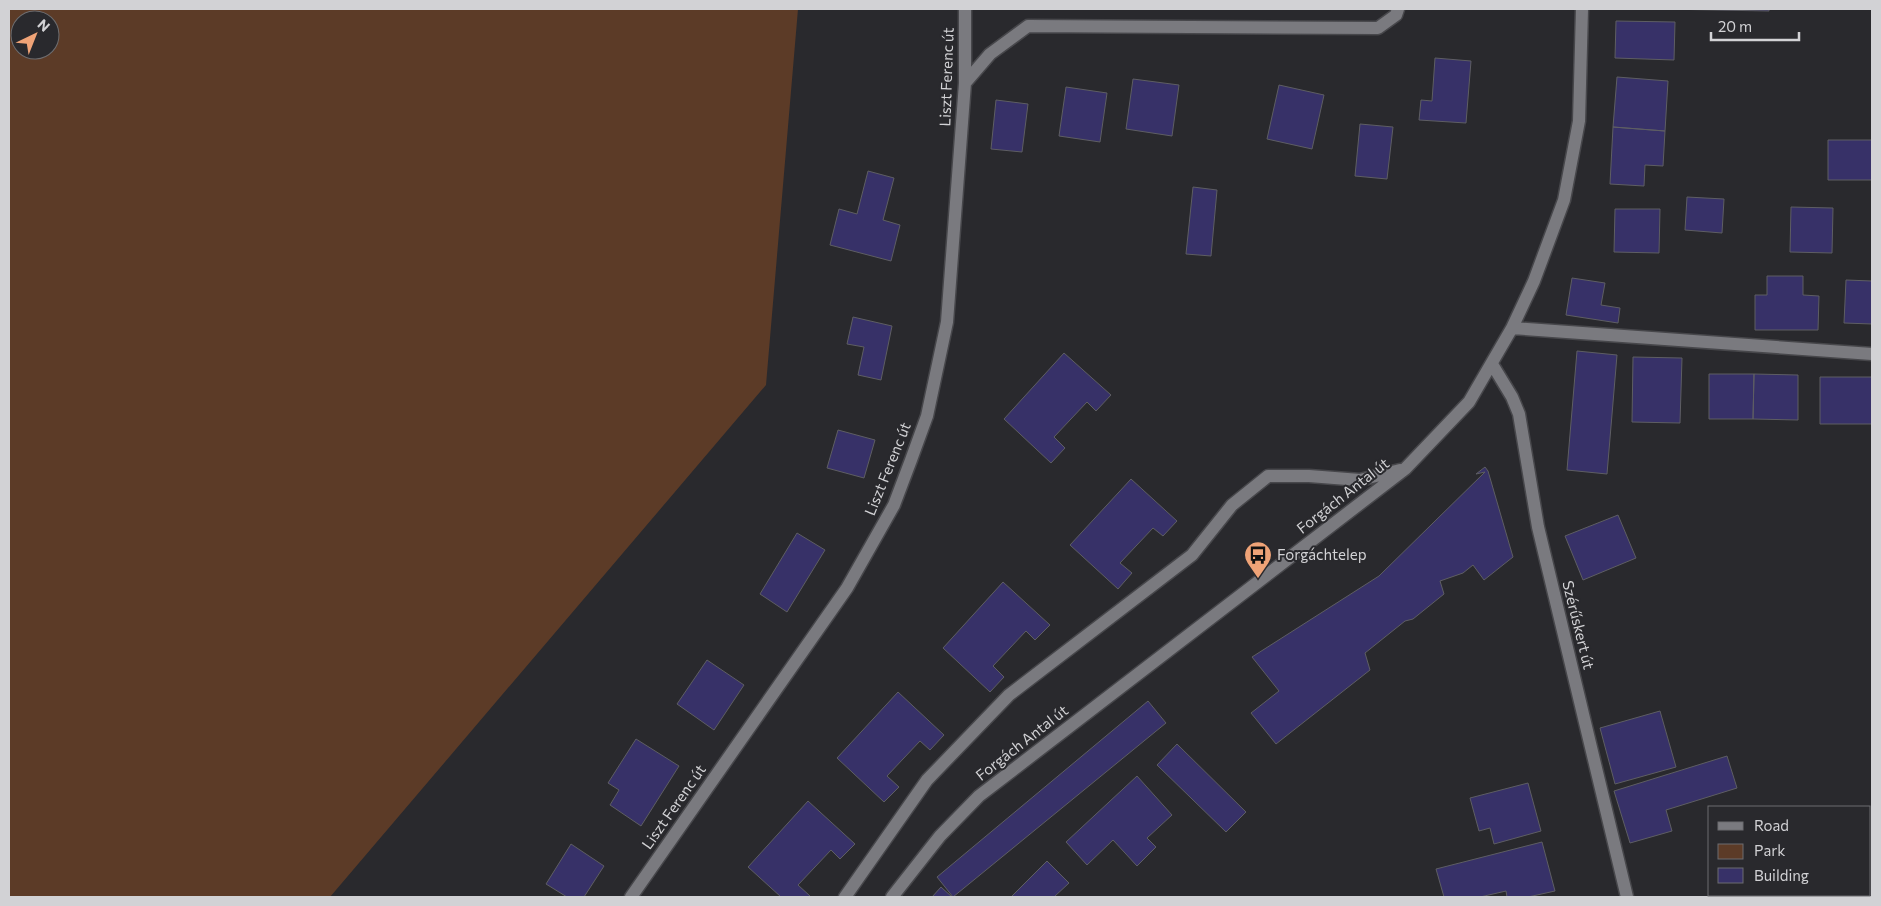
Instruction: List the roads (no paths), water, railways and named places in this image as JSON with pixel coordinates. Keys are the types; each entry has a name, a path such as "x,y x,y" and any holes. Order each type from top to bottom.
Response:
{"street":[{"name":"Liszt Ferenc út","path":"631,897 847,588 894,505 927,416 947,322 965,83 965,9"},
{"name":"Forgách Antal út","path":"892,897 940,836 979,796 1405,469 1469,402 1512,328 1534,281 1564,200 1579,122 1582,9"},
{"path":"965,83 990,54 1028,26 1378,28 1397,12"},
{"path":"1512,328 1872,354"},
{"name":"Szérűskert út","path":"1492,364 1512,397 1519,414 1538,527 1627,897"},
{"path":"845,897 927,780 1009,695 1192,555 1232,505 1268,476 1309,476 1360,480 1405,469"}],"place":[{"name":"Forgáchtelep","path":"1258,579"}]}
